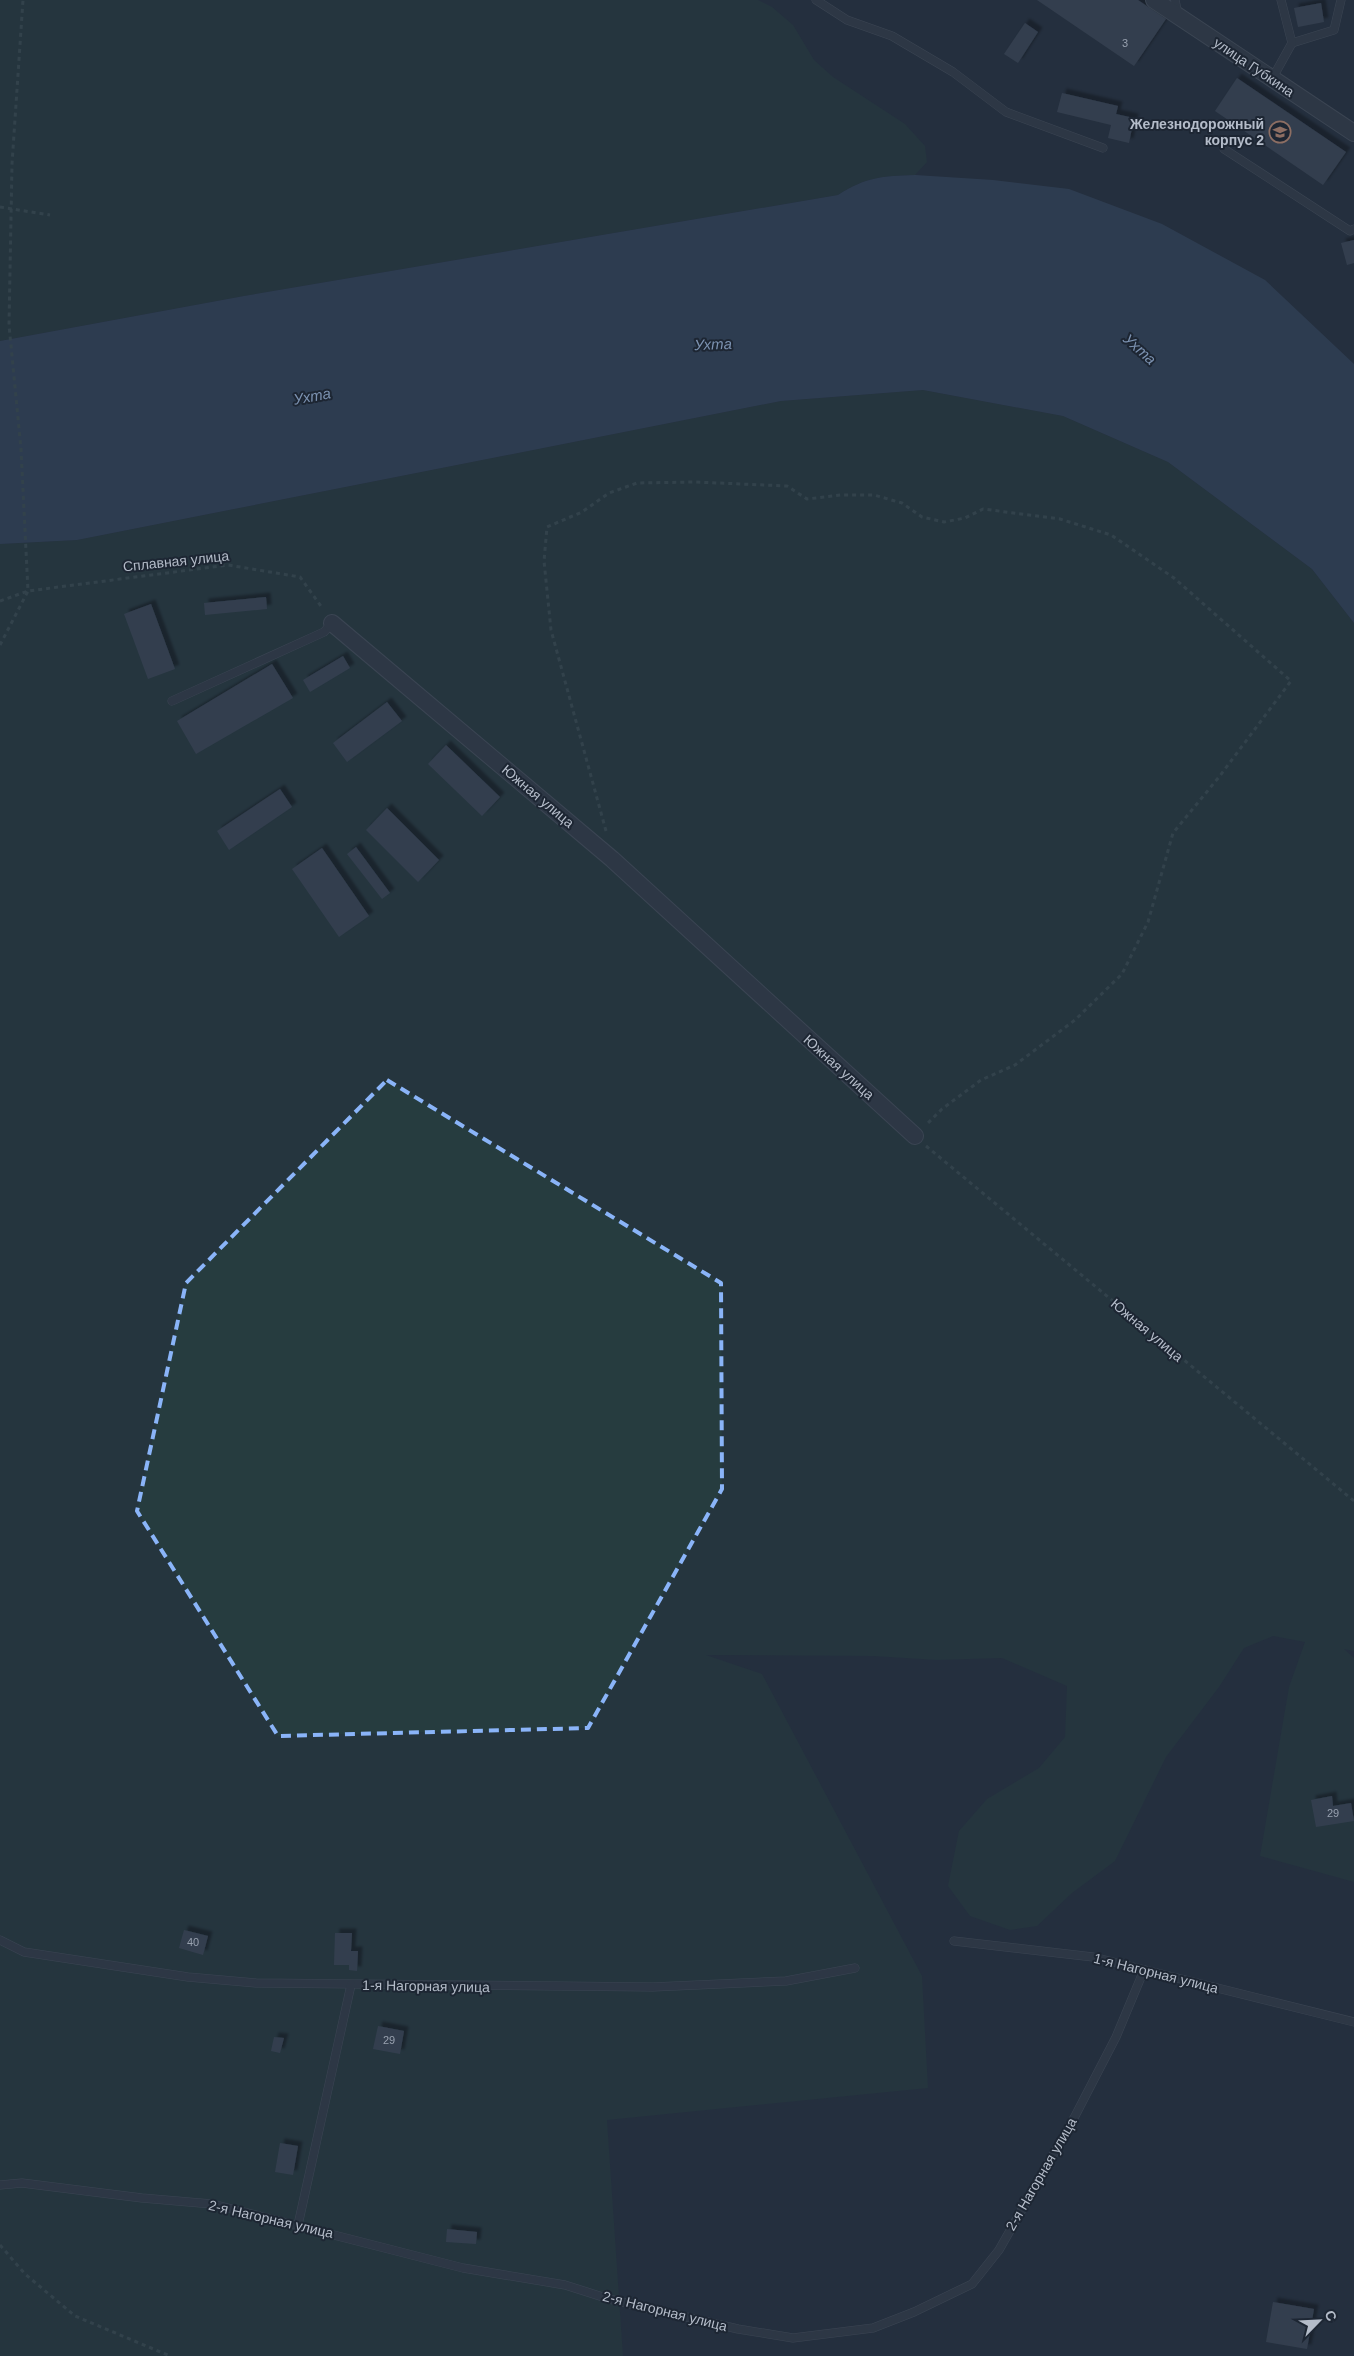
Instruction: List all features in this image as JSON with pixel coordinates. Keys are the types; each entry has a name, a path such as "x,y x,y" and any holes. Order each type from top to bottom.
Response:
{"street":[{"name":"улица Губкина","path":"1154,0 1177,8 1272,78 1354,133"},
{"name":"Южная улица","path":"332,623 612,859 915,1136"}],"lane":[{"path":"816,0 847,20 892,36 953,72 1006,112 1103,148"},
{"path":"1281,0 1292,43"},
{"path":"1272,78 1292,43 1334,30 1341,0"},
{"path":"1224,149 1350,230 1354,229"},
{"path":"172,701 324,632 332,623"},
{"name":"1-я Нагорная улица","path":"0,1940 24,1952 188,1977 256,1983 653,1987 786,1981 855,1968"},
{"name":"1-я Нагорная улица","path":"954,1941 1093,1957 1354,2022"},
{"name":"2-я Нагорная улица","path":"0,2185 22,2183 142,2198 212,2204 463,2268 565,2285 738,2330 793,2338 873,2328 914,2312 972,2284 999,2250 1074,2118 1116,2037 1144,1970"},
{"path":"298,2225 351,1984"}],"path":[{"path":"0,645 28,591 21,449 9,325 12,164 23,0"},
{"path":"0,206 50,216"},
{"path":"612,859 603,816 551,630 544,561 547,527 582,512 609,493 637,484 695,482 787,486 807,499 841,495 874,495 902,503 922,517 944,522 964,518 984,509 1060,519 1111,535 1174,578 1291,681 1219,777 1173,833 1148,922 1122,974 1075,1020 1014,1065 981,1080 942,1109 915,1136"},
{"name":"Сплавная улица","path":"0,601 28,591 228,564 300,577 332,623"},
{"name":"Южная улица","path":"915,1136 1354,1501"},
{"path":"0,2245 25,2274 75,2316 170,2356"}],"highlighted area":[{"path":"387,1080 721,1283 722,1489 588,1728 278,1736 137,1511 186,1283"}],"green space":[{"path":"0,0 758,0 772,7 793,25 814,60 833,77 905,124 925,146 927,162 915,175 893,176 866,181 838,195 244,296 0,341"},
{"path":"923,390 1063,416 1168,462 1312,569 1354,623 1354,1651 1344,1649 1354,1658 1354,1882 1260,1856 1289,1687 1305,1642 1273,1636 1244,1648 1219,1687 1166,1757 1115,1861 1072,1893 1037,1926 1010,1930 970,1916 948,1886 959,1831 987,1799 1039,1768 1065,1737 1067,1686 1002,1658 937,1660 873,1656 706,1655 762,1674 922,1976 928,2088 607,2120 623,2356 0,2356 0,544 77,540 781,401"}],"water":[{"name":"Ухта","path":"915,175 993,180 1069,189 1162,224 1265,280 1354,364 1354,623 1312,569 1168,462 1063,416 923,390 781,401 77,540 0,544 0,341 244,296 838,195 866,181 893,176"}],"building":[{"path":"1037,0 1138,0 1166,19 1134,66"},
{"path":"1321,3 1324,22 1298,27 1294,8"},
{"path":"1025,23 1038,32 1018,63 1004,54"},
{"name":"Железнодорожный корпус 2","path":"1237,78 1346,152 1323,185 1215,111"},
{"path":"1062,93 1118,106 1116,114 1134,118 1129,143 1108,138 1111,125 1057,112"},
{"path":"1354,240 1354,263 1347,265 1341,243"},
{"path":"266,597 267,609 205,615 204,603"},
{"path":"151,604 175,669 148,679 124,614"},
{"path":"343,656 350,668 310,692 303,680"},
{"path":"272,664 293,698 196,754 177,721"},
{"path":"387,702 402,721 347,762 333,743"},
{"path":"446,745 500,797 482,816 428,764"},
{"path":"280,789 292,807 229,850 217,831"},
{"path":"387,808 439,860 418,882 366,830"},
{"path":"356,847 390,893 382,899 347,854"},
{"path":"322,848 369,916 339,937 292,869"},
{"path":"1332,1796 1333,1806 1351,1803 1354,1821 1316,1827 1311,1800"},
{"path":"184,1930 208,1936 203,1955 179,1948"},
{"path":"335,1933 352,1933 351,1951 358,1951 357,1971 349,1970 349,1965 334,1965"},
{"path":"378,2026 404,2031 400,2054 373,2049"},
{"path":"274,2037 284,2038 280,2053 271,2051"},
{"path":"280,2143 298,2146 293,2175 275,2172"},
{"path":"447,2229 477,2232 476,2244 446,2242"},
{"path":"1273,2302 1314,2309 1307,2349 1266,2342"}],"place":[{"name":"Железнодорожный корпус 2","path":"1280,132"}]}
